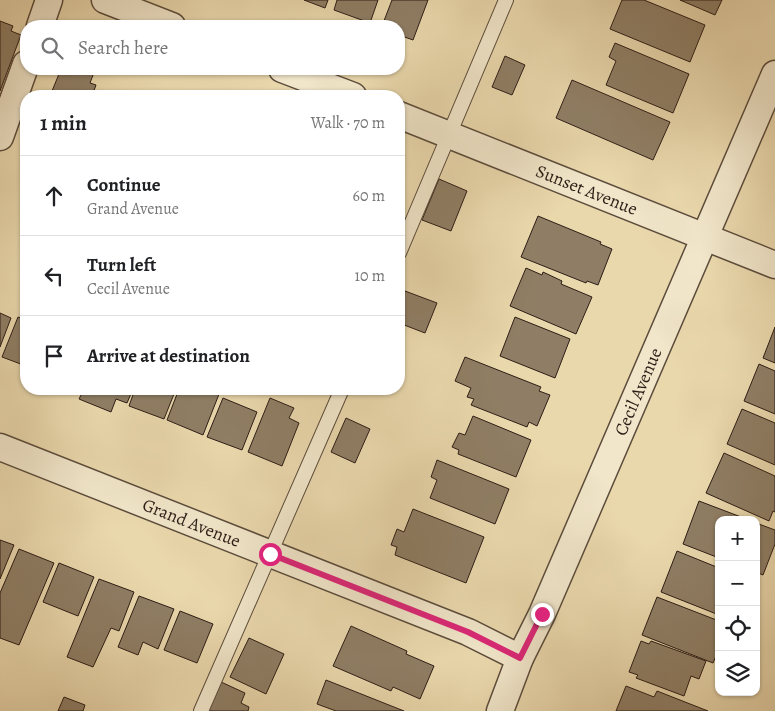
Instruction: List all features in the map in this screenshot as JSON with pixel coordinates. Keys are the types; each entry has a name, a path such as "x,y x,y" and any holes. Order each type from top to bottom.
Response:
{"street":[{"path":"42,20 50,0"},
{"path":"105,0 157,20"},
{"name":"Cecil Avenue","path":"500,711 520,658 542,614 775,74"},
{"path":"0,136 22,75"},
{"path":"298,75 337,90"},
{"name":"Sunset Avenue","path":"405,117 775,265"},
{"name":"Grand Avenue","path":"0,447 468,632 520,658"}],"lane":[{"path":"405,238 506,0"},
{"path":"201,711 339,395"}],"building":[{"path":"304,0 328,0 325,8"},
{"path":"337,0 378,0 371,20 362,20 334,10"},
{"path":"392,0 428,0 413,40 405,37 405,20 384,20"},
{"path":"622,0 644,0 705,25 690,62 610,29"},
{"path":"680,0 722,0 715,15"},
{"path":"0,21 13,26 11,31 20,35 20,38 0,91"},
{"path":"615,43 689,74 673,113 606,85 616,61 609,57"},
{"path":"505,56 525,65 512,95 492,87"},
{"path":"59,75 93,75 90,83 96,85 94,90 52,90"},
{"path":"572,80 670,122 653,160 556,118"},
{"path":"439,179 467,191 451,231 422,220"},
{"path":"538,216 601,242 600,244 612,249 598,285 587,281 586,283 521,257"},
{"path":"526,268 542,275 543,272 562,281 561,284 592,297 576,334 510,306"},
{"path":"405,291 437,303 425,333 405,325"},
{"path":"0,313 11,318 0,347"},
{"path":"18,317 20,318 20,364 2,357"},
{"path":"515,317 570,339 555,378 500,356"},
{"path":"775,327 775,363 763,358"},
{"path":"465,357 541,387 539,391 550,395 537,426 529,422 527,427 471,405 474,399 467,397 471,388 455,381"},
{"path":"759,364 775,371 775,414 744,401"},
{"path":"81,395 130,395 127,403 116,399 111,412 79,399"},
{"path":"133,395 174,395 164,419 129,406"},
{"path":"177,395 219,395 203,435 167,420"},
{"path":"223,398 257,412 242,450 207,437"},
{"path":"270,398 294,408 289,418 299,423 282,466 248,452"},
{"path":"742,409 775,423 775,465 727,444"},
{"path":"473,416 531,440 516,477 458,454 459,450 452,447 459,433 465,435"},
{"path":"346,418 370,429 355,463 331,452"},
{"path":"724,453 775,476 775,512 773,511 769,521 706,493"},
{"path":"437,460 509,489 495,524 430,498 437,480 431,477"},
{"path":"699,501 738,516 715,516 715,556 683,544"},
{"path":"413,509 484,537 466,583 395,555 397,547 391,545 397,529 404,532"},
{"path":"760,524 775,530 775,544 763,575 760,574"},
{"path":"0,540 14,545 0,579"},
{"path":"19,549 54,563 19,645 0,638 0,593"},
{"path":"677,551 715,566 715,613 661,592"},
{"path":"59,563 94,577 78,616 43,602"},
{"path":"99,579 134,592 119,631 111,628 93,667 67,657"},
{"path":"139,596 174,609 158,649 143,642 138,655 118,647"},
{"path":"657,597 715,619 715,658 713,663 642,635"},
{"path":"180,611 213,624 197,663 164,650"},
{"path":"351,626 407,651 406,654 434,666 420,699 393,687 391,691 333,666"},
{"path":"249,638 284,654 266,694 230,677"},
{"path":"641,641 649,644 651,641 706,661 699,679 691,676 684,696 636,678 638,675 629,672"},
{"path":"326,680 404,711 336,711 317,704"},
{"path":"221,682 245,693 241,703 249,707 248,711 208,711"},
{"path":"626,686 654,697 657,691 708,711 616,711"},
{"path":"64,697 85,705 83,711 58,711"}],"route":[{"path":"270,554 468,632 520,658 542,614"}]}
